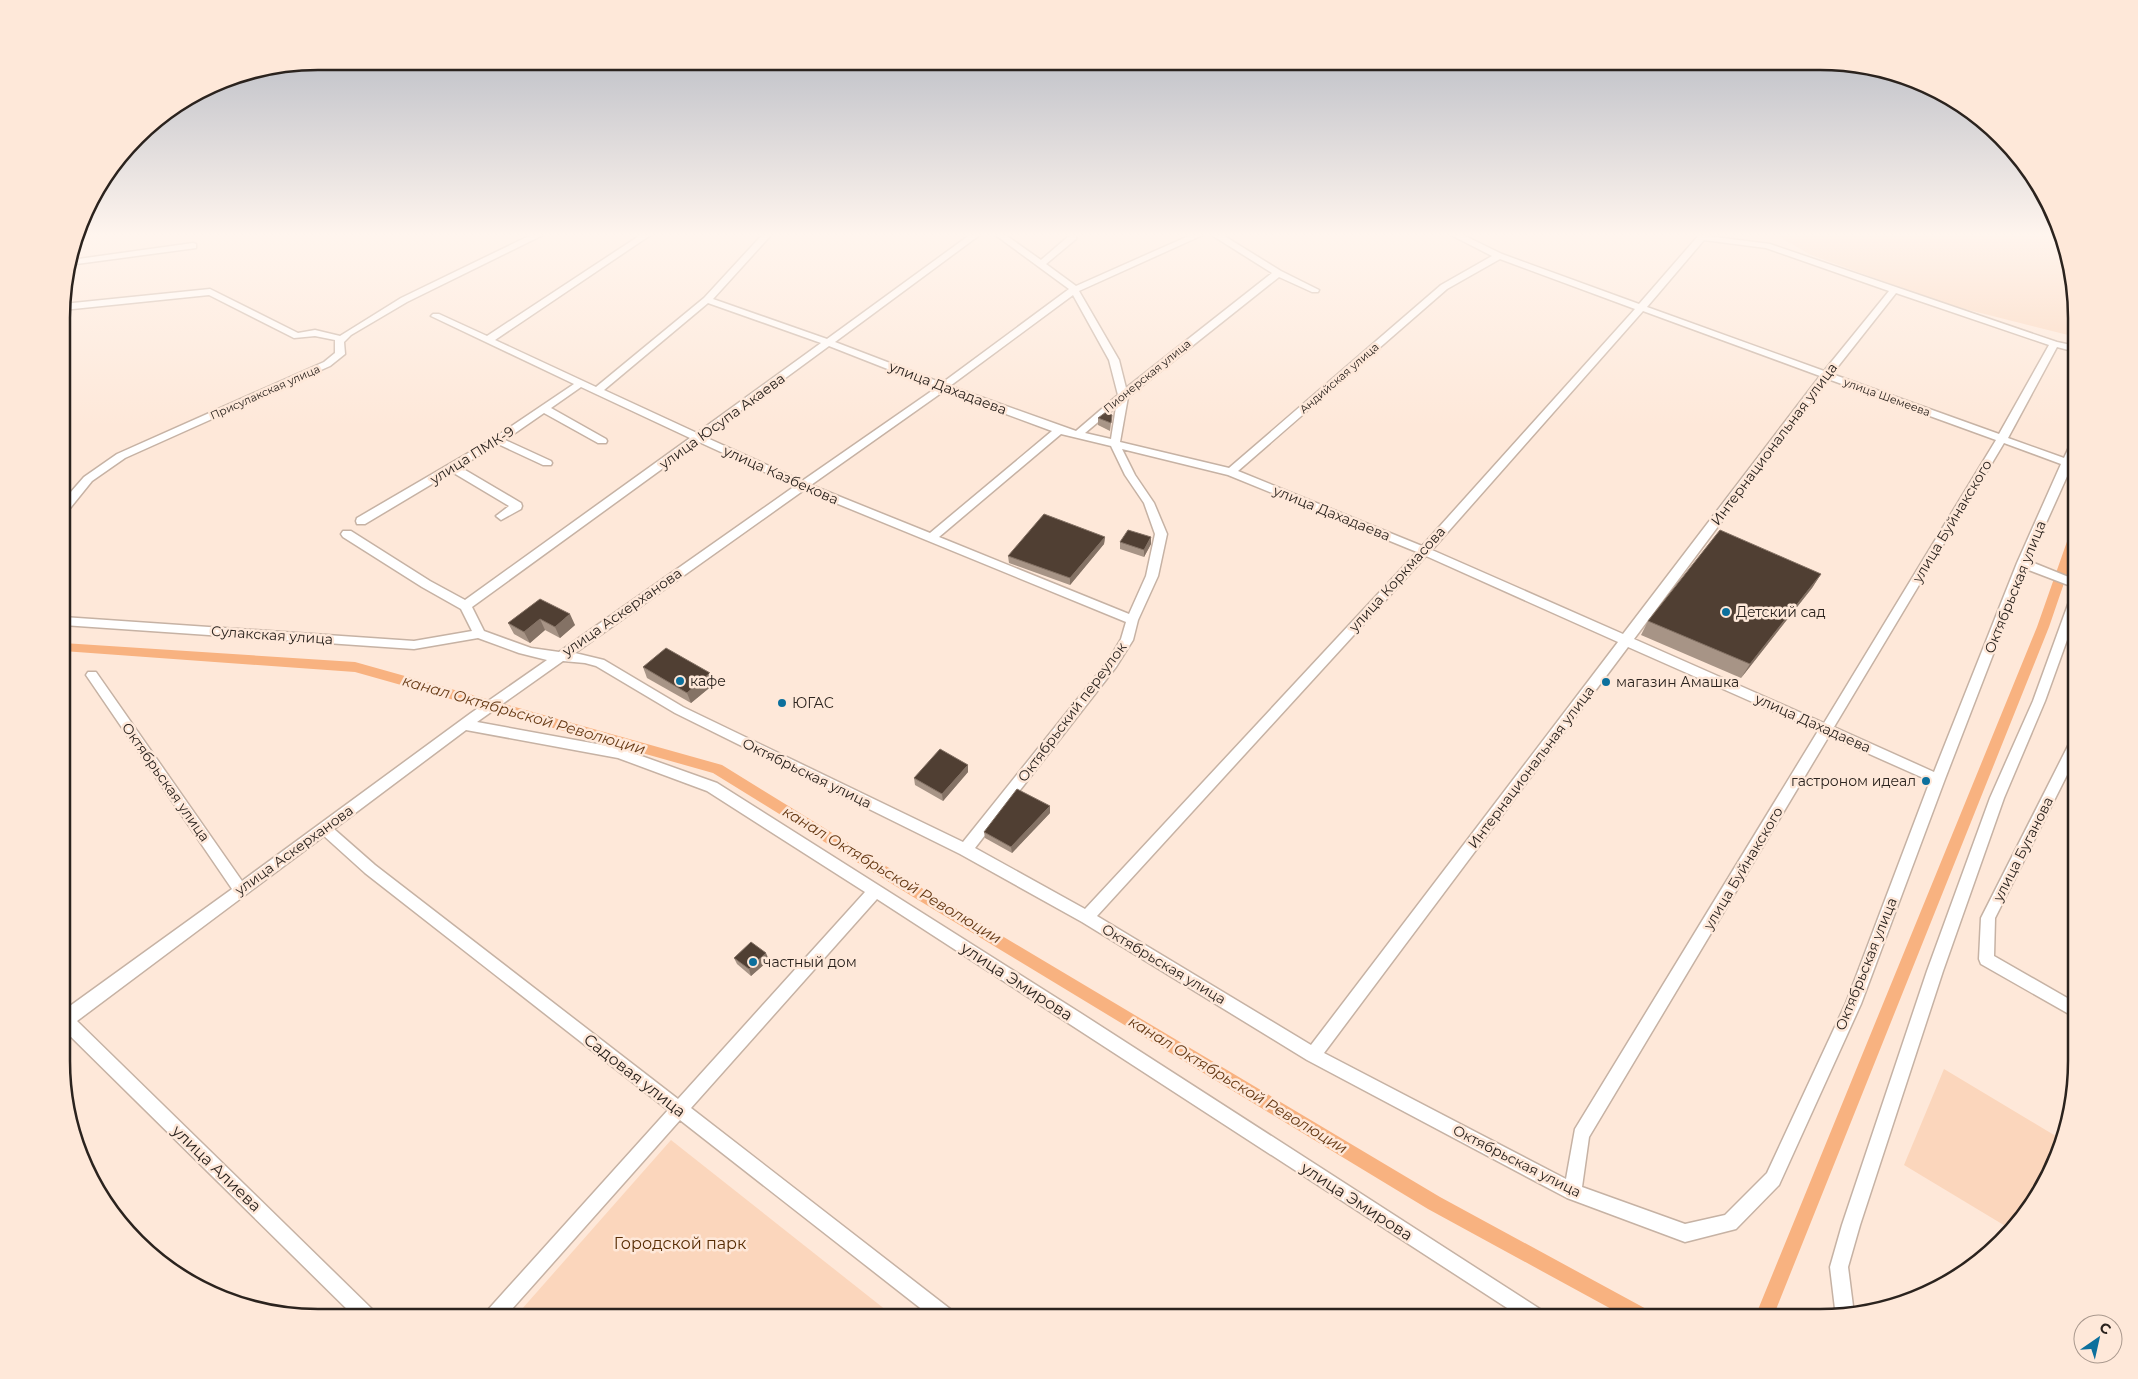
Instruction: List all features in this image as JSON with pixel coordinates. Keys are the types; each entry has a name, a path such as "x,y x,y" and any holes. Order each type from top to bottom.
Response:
{"street":[{"path":"71,306 148,298"},
{"path":"223,298 297,336 315,334 342,339 407,298"},
{"path":"488,340 551,298"},
{"name":"улица Юсупа Акаева","path":"466,606 891,298"},
{"name":"улица Аскерханова","path":"70,1016 240,889 325,829 470,720 943,388 1063,298"},
{"path":"1079,298 1114,360 1123,395 1115,444"},
{"name":"Пионерская улица","path":"1077,435 1123,395 1246,298"},
{"name":"Андийская улица","path":"1231,472 1431,298"},
{"name":"улица Шемеева","path":"1615,298 2068,463"},
{"name":"улица Коркмасова","path":"1087,917 1424,551 1650,298"},
{"name":"Интернациональная улица","path":"1313,1055 1826,375 1887,298"},
{"path":"1919,298 2068,347"},
{"path":"597,391 708,300"},
{"name":"улица Дахадаева","path":"708,300 830,343 943,388 1059,430 1231,472 1424,551 1938,779"},
{"name":"улица Казбекова","path":"436,316 803,486 1132,620"},
{"name":"Присулакская улица","path":"70,501 88,479 121,456 327,364 340,354 341,347 339,341 342,339"},
{"name":"улица Буйнакского","path":"1573,1192 1581,1135 2002,439 2054,344"},
{"name":"улица ПМК-9","path":"361,521 454,468 581,383"},
{"path":"543,408 602,441"},
{"path":"931,538 1059,430"},
{"path":"498,440 547,463"},
{"name":"Октябрьский переулок","path":"965,850 1112,664 1127,640 1132,620 1152,576 1161,534 1149,503 1130,475 1115,444"},
{"name":"Октябрьская улица","path":"479,634 534,653 588,658 688,714 965,850 1087,917 1313,1055 1573,1192 1685,1233 1730,1223 1773,1180 1853,1004 1938,779 2023,563 2068,463"},
{"path":"454,468 517,506 501,516"},
{"path":"347,534 466,606 479,634"},
{"path":"2023,563 2068,581"},
{"name":"Сулакская улица","path":"70,621 414,645 479,634"},
{"path":"1843,1308 1839,1267 1851,1225 1935,970 1994,808 2039,701 2068,621"},
{"name":"Октябрьская улица","path":"92,674 240,889"},
{"name":"улица Эмирова","path":"470,720 619,753 712,787 1525,1309"},
{"name":"улица Буганова","path":"2068,760 1988,918 1986,959 2068,1005"},
{"name":"Садовая улица","path":"325,829 370,869 936,1309"},
{"path":"500,1309 875,891"},
{"name":"улица Алиева","path":"70,1026 360,1309"}],"green space":[{"path":"1931,298 2067,298 2068,335 1949,305"},
{"path":"1944,1069 2056,1136 2035,1185 2006,1226 1904,1165"},
{"name":"Городской парк","path":"671,1140 885,1309 522,1309"}],"building":[{"path":"1106,412 1112,415 1111,423 1098,418"},
{"path":"1044,514 1105,537 1070,578 1008,556"},
{"path":"1128,530 1151,537 1144,550 1120,542"},
{"name":"Детский сад","path":"1720,530 1821,574 1750,664 1648,621"},
{"path":"540,599 570,614 555,627 540,619 524,632 508,623"},
{"path":"666,648 710,673 687,693 643,667"},
{"path":"940,749 968,765 942,794 914,778"},
{"path":"1017,789 1050,806 1011,847 984,832"},
{"path":"751,942 766,953 749,969 734,958"}],"waterway":[{"path":"1767,1309 2043,627 2068,556"},
{"name":"канал Октябрьской Революции","path":"70,647 355,667 717,769 915,891 1434,1203 1629,1309"}],"place":[{"name":"Детский сад","path":"1726,612"},
{"name":"кафе","path":"680,681"},
{"name":"магазин Амашка","path":"1606,682"},
{"name":"ЮГАС","path":"782,703"},
{"name":"гастроном идеал","path":"1926,781"},
{"name":"частный дом","path":"753,962"}]}
